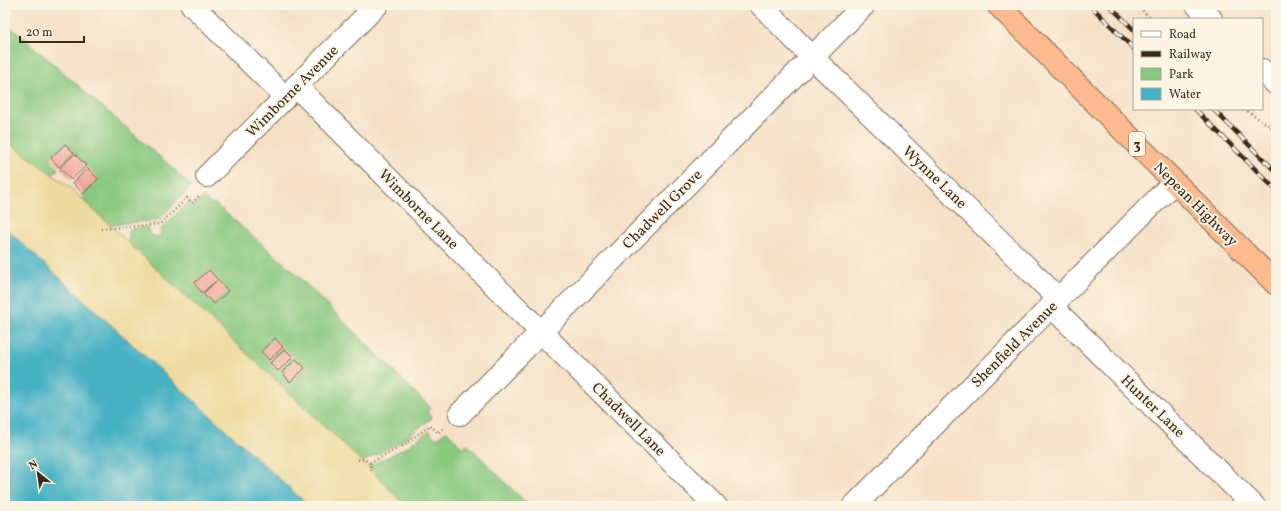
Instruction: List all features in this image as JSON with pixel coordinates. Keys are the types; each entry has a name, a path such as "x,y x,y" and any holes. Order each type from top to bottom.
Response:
{"highway":[{"name":"Nepean Highway","path":"998,5 1276,284"}],"street":[{"name":"Wimborne Lane","path":"192,5 291,92 541,332"},
{"name":"Wimborne Avenue","path":"206,184 291,92 377,5"},
{"name":"Wynne Lane","path":"761,5 1055,302"},
{"name":"Chadwell Grove","path":"453,420 864,5"},
{"path":"1197,5 1210,18"},
{"path":"1263,71 1276,84"},
{"name":"Shenfield Avenue","path":"854,506 1174,182"},
{"name":"Hunter Lane","path":"1055,302 1254,506"},
{"name":"Chadwell Lane","path":"541,332 716,506"}],"path":[{"path":"1137,5 1150,18"},
{"path":"1246,110 1276,130"},
{"path":"101,229 160,224 187,198 192,203 206,184"},
{"path":"370,463 403,446 430,425 438,433 453,420"},
{"path":"358,460 363,459 370,463"},
{"path":"370,463 371,474"}],"green space":[{"path":"5,22 177,172 191,186 159,220 110,225 82,199 83,195 99,179 66,143 49,158 58,169 53,175 5,140"},
{"path":"203,197 212,205 214,203 293,271 431,408 427,412 432,418 400,442 363,462 128,243 130,229 148,227 148,231 153,236 160,237 161,229 188,203 192,207"},
{"path":"429,431 436,439 447,431 462,448 467,444 529,506 406,506 368,467 405,448"}],"sand":[{"path":"5,140 67,185 368,467 406,506 309,506 5,228"}],"water":[{"path":"5,228 309,506 5,506"}],"building":[{"path":"65,144 74,153 59,167 51,158"},
{"path":"75,154 86,166 71,180 60,168"},
{"path":"87,168 98,179 83,194 73,183"},
{"path":"209,270 228,291 214,304 203,294 216,281 202,293 194,283"},
{"path":"275,338 283,347 269,360 261,351"},
{"path":"285,349 293,357 278,371 270,363"},
{"path":"296,359 305,368 290,382 282,372"}],"railway":[{"path":"1090,5 1133,48"},
{"path":"1109,5 1133,29"},
{"path":"1196,110 1276,190"},
{"path":"1214,110 1276,172"}]}
